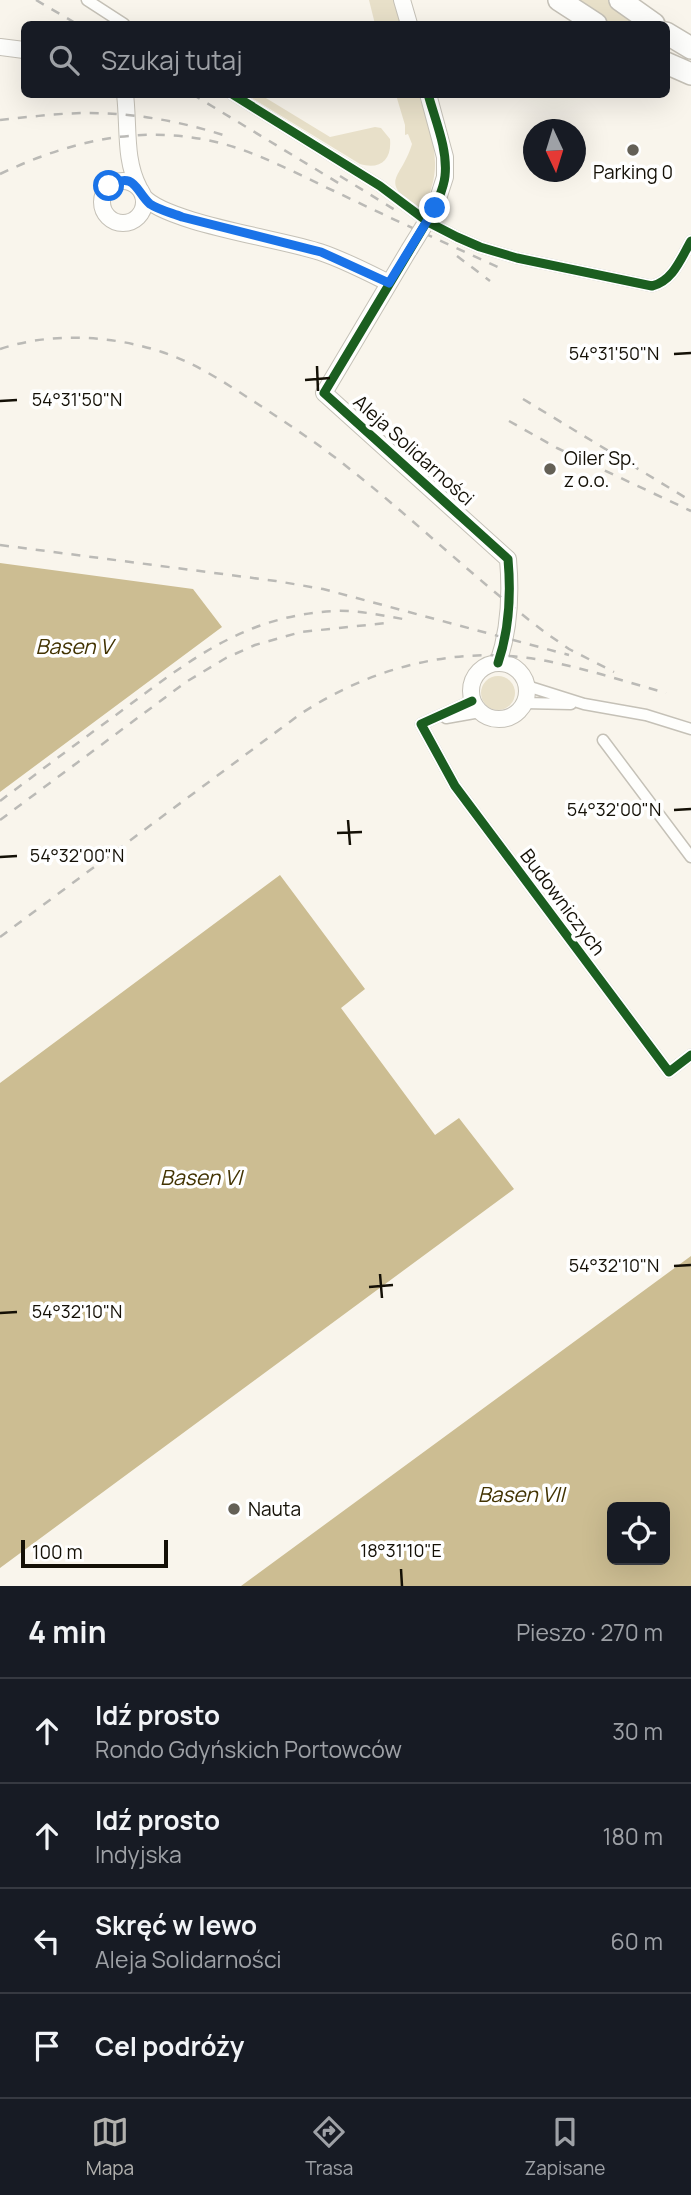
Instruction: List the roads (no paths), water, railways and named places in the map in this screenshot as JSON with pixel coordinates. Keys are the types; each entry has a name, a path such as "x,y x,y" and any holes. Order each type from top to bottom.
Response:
{"highway":[{"path":"558,0 591,21"},
{"path":"620,0 650,21"},
{"path":"670,35 691,48"},
{"path":"670,64 691,75"}],"street":[{"path":"88,0 120,21"},
{"path":"402,0 408,21"},
{"path":"0,47 21,50"},
{"path":"125,98 127,151 144,208 137,219"},
{"path":"238,98 380,186 428,222 500,254 652,286 670,276 691,241"},
{"name":"Aleja Solidarności","path":"429,98 445,157 445,177 435,208 324,393 509,559 504,664"},
{"path":"127,151 119,176 102,197 104,212 110,220 131,223 146,216 182,217"},
{"path":"113,184 124,181 135,185 149,203 182,217 321,252 389,283"},
{"path":"490,664 504,664 518,671 527,686 520,710 505,719 496,719 476,707 471,686 476,674 490,664"},
{"path":"527,686 584,704 646,715 691,729"},
{"path":"524,703 584,704"},
{"name":"Budowniczych","path":"476,707 421,724 455,786 668,1072 691,1055"},
{"path":"603,740 691,858"}],"water":[{"name":"Basen V","path":"0,563 193,589 222,627 0,792"},
{"name":"Basen VI","path":"280,875 365,989 341,1008 435,1135 459,1118 514,1189 0,1568 0,1083"},
{"name":"Basen VII","path":"691,1256 691,1586 241,1586"}],"railway":[{"path":"36,0 72,21"},
{"path":"199,98 345,187"},
{"path":"0,120 66,114 122,114 173,122 223,135"},
{"path":"0,174 57,151 116,137 146,135 206,140 274,162 498,267"},
{"path":"340,176 400,213"},
{"path":"457,256 490,281"},
{"path":"0,349 60,338 102,339 142,346 202,369 336,458 546,633 569,649 614,672"},
{"path":"523,399 691,501"},
{"path":"509,421 557,448 691,511"},
{"path":"0,545 323,589 569,655"},
{"path":"0,801 170,675 245,631 302,615 334,611 403,619"},
{"path":"0,820 186,682 226,658 255,645 301,632 386,623"},
{"path":"0,937 299,715 327,698 387,672 449,658 514,656 577,668 666,693"}],"place":[{"name":"Parking 0","path":"633,150"},
{"name":"Oiler Sp. z o.o.","path":"550,469"},
{"name":"Nauta","path":"234,1509"}]}
